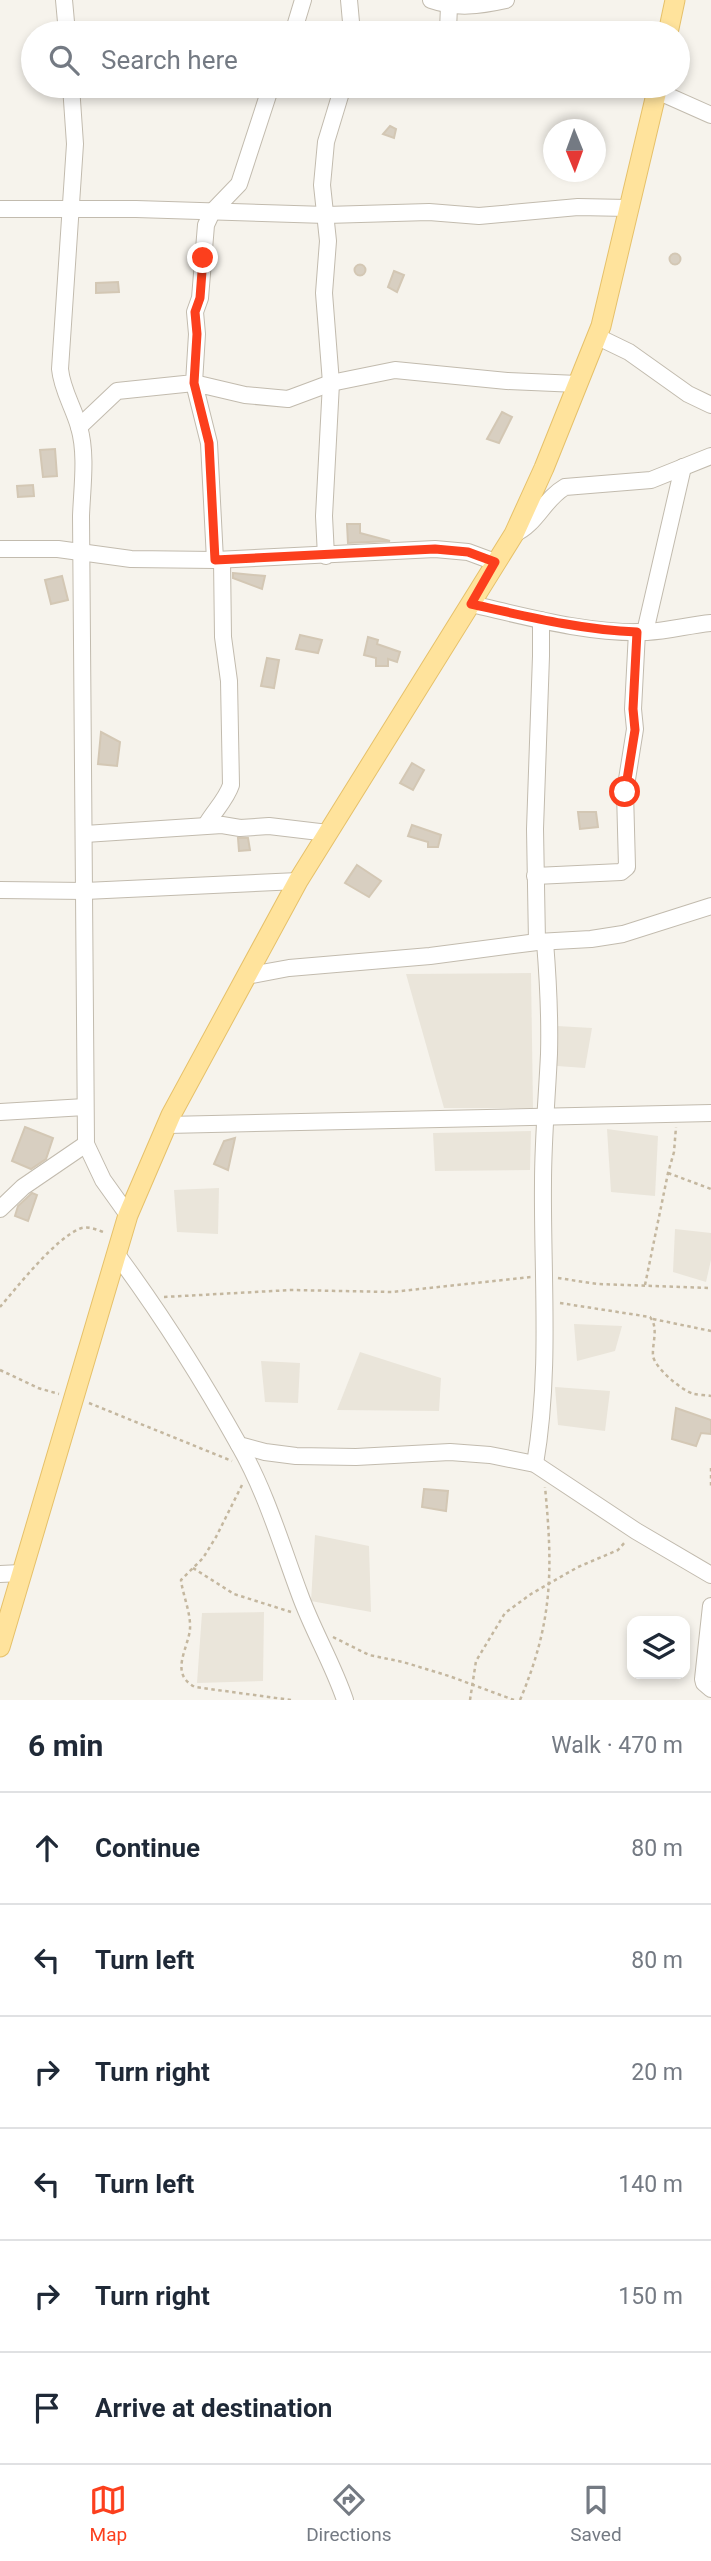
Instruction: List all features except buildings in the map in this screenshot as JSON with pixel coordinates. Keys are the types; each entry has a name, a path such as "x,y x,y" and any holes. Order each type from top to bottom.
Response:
{"main road":[{"path":"671,21 675,0"},
{"path":"0,1647 128,1215 167,1125 298,881 514,534 598,337 655,98"}],"street":[{"path":"64,0 66,21"},
{"path":"297,21 303,0"},
{"path":"349,0 351,21"},
{"path":"431,0 449,6 475,6 506,0"},
{"path":"447,21 449,6"},
{"path":"72,98 75,144 60,369 61,383 79,427 83,461 86,1144 103,1180 128,1215"},
{"path":"206,825 215,809 228,796 231,785 229,681 223,637 209,443 194,383 197,334 195,312 200,298 206,225 212,212 239,184 267,98"},
{"path":"326,556 324,516 331,383 324,293 328,241 322,184 323,162 340,98"},
{"path":"677,98 711,115"},
{"path":"0,209 136,209 326,215 429,212 479,216 578,207 628,208"},
{"path":"598,337 629,352 688,394 711,405"},
{"path":"79,427 117,391 194,383 245,395 288,399 331,383 408,369 507,381 578,384"},
{"path":"514,534 526,528 556,492 565,487 575,484 651,480 711,456"},
{"path":"535,876 625,870 625,792 635,730 633,709 641,632 683,467"},
{"path":"0,549 58,549 131,559 219,560 435,549 468,552 495,562"},
{"path":"471,604 541,620 618,631 641,632 711,623"},
{"path":"539,1468 546,1301 545,1116 549,1054 535,876 541,620"},
{"path":"85,834 206,825 247,828 269,826 328,833"},
{"path":"0,890 85,891 298,881"},
{"path":"246,976 289,968 430,956 623,934 711,906"},
{"path":"0,1112 85,1107"},
{"path":"167,1125 545,1116 677,1116 711,1113"},
{"path":"0,1209 23,1187 86,1144"},
{"path":"120,1247 192,1363 250,1464 345,1700"},
{"path":"239,1445 296,1456 356,1457 450,1452 489,1455 539,1468 636,1531 711,1575"},
{"path":"0,1574 21,1573"},
{"path":"711,1606 703,1679 704,1684 711,1689"}],"path":[{"path":"645,1285 674,1152 677,1116"},
{"path":"668,1173 711,1189"},
{"path":"0,1307 26,1274 50,1251 81,1228 92,1227 120,1247"},
{"path":"150,1299 291,1290 392,1292 544,1276 597,1283 711,1288"},
{"path":"546,1301 634,1314 711,1331"},
{"path":"653,1319 655,1361 673,1380 692,1394 711,1396"},
{"path":"0,1370 38,1388 100,1406 224,1459 250,1464 216,1537 203,1558 181,1580 190,1629 181,1663 184,1679 195,1687 292,1700"},
{"path":"520,1700 531,1675 547,1612 550,1584 551,1546 539,1468"},
{"path":"711,1468 711,1489"},
{"path":"470,1700 475,1661 505,1613 531,1594 578,1567 618,1550 636,1531"},
{"path":"192,1568 234,1594 311,1621 369,1655 403,1662 514,1700"}],"shaded area":[{"path":"531,973 533,1108 444,1108 406,974"},
{"path":"557,1026 592,1028 585,1068 557,1066"},
{"path":"607,1129 658,1136 655,1196 611,1192"},
{"path":"531,1131 530,1170 435,1171 433,1133"},
{"path":"219,1188 218,1234 177,1232 174,1190"},
{"path":"675,1229 711,1233 711,1260 706,1282 673,1272"},
{"path":"574,1324 622,1326 615,1351 577,1361"},
{"path":"360,1352 441,1378 439,1411 337,1410"},
{"path":"261,1361 300,1363 298,1403 265,1402"},
{"path":"555,1387 610,1391 605,1431 558,1425"},
{"path":"315,1535 369,1546 371,1612 311,1601"},
{"path":"264,1612 263,1681 197,1683 202,1613"}],"route":[{"path":"203,258 200,298 195,312 197,334 194,383 209,443 215,560 435,549 468,552 495,562 471,604 541,620 637,632 633,709 635,730 625,792"}]}
